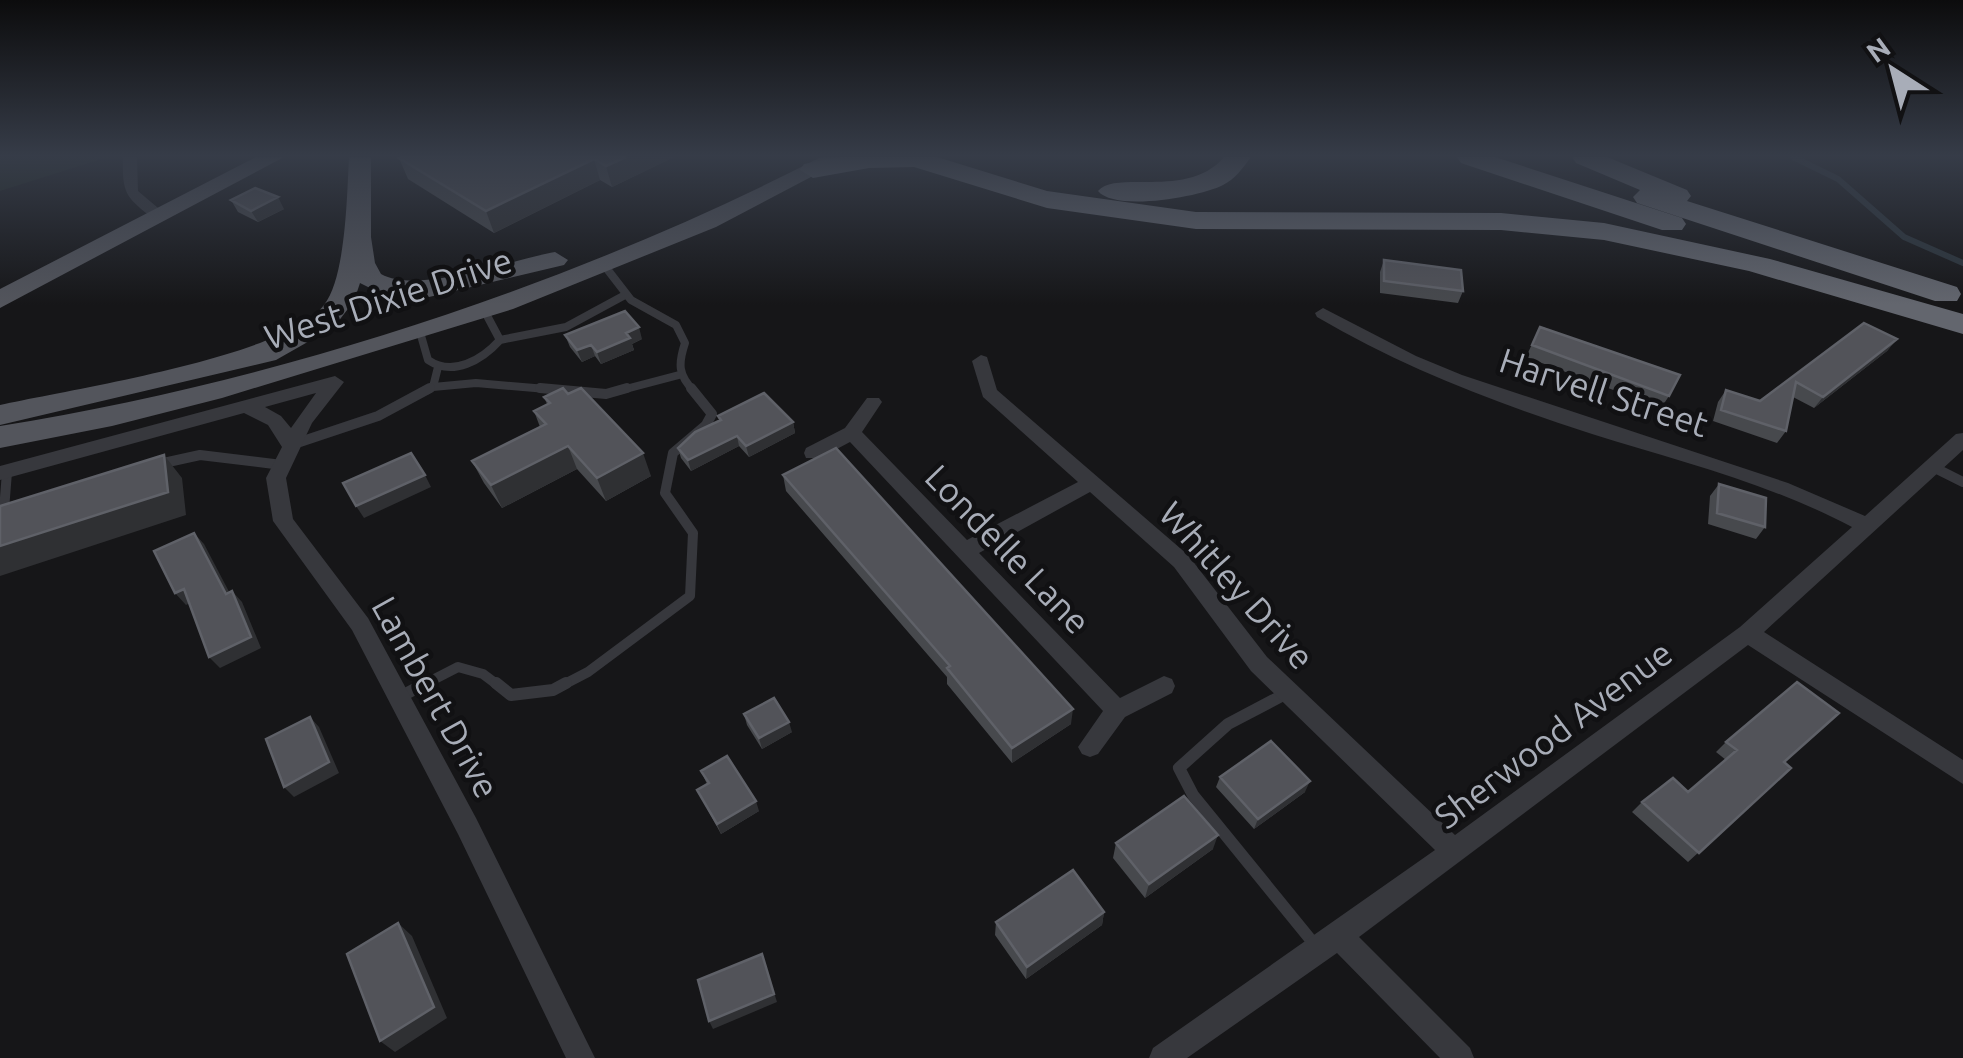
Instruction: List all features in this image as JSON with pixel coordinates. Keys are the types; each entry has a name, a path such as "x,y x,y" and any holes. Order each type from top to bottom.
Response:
{"highway":[{"path":"1089,206 1196,220 1305,223 1423,218 1574,227 1727,257 1963,323"},
{"path":"1619,206 1963,323"},
{"path":"1677,206 1963,300"},
{"path":"1705,206 1913,284"}],"main road":[{"path":"0,300 178,206"},
{"path":"360,206 357,236 367,273 385,284 412,290 445,288 513,267 555,260"},
{"name":"West Dixie Drive","path":"0,437 98,420 263,366 696,206"},
{"name":"West Dixie Drive","path":"0,415 379,344 604,265 724,206"},
{"path":"2,467 228,397 335,310 346,290 352,244 357,236"},
{"path":"0,289 77,260"},
{"path":"335,382 379,344"}],"street":[{"path":"149,206 160,216"},
{"name":"Harvell Street","path":"1323,314 1382,346 1512,401 1811,497 1868,527"},
{"name":"Whitley Drive","path":"981,361 989,393 1181,561 1220,607 1259,664 1454,851"},
{"path":"2,467 246,408 335,382"},
{"path":"286,455 304,420 335,382"},
{"path":"812,453 852,433 873,402"},
{"path":"246,408 270,414 286,432 286,455"},
{"name":"Londelle Lane","path":"852,433 1117,710"},
{"name":"Sherwood Avenue","path":"1163,1058 1329,943 1748,633 1963,439"},
{"name":"Lambert Drive","path":"286,455 276,478 283,521 360,624 581,1058"},
{"path":"965,551 1093,482"},
{"path":"1748,633 1963,773"},
{"path":"1090,747 1117,710 1164,686"},
{"path":"1329,943 1460,1058"}],"lane":[{"path":"604,265 612,271 625,295 664,316 683,336 678,375"},
{"path":"438,367 474,360 500,340 554,330 625,295"},
{"path":"484,310 500,340"},
{"path":"420,332 425,355 438,367"},
{"path":"433,387 438,367"},
{"path":"154,465 200,455 286,455 378,416 433,387 476,383 606,394 678,375"},
{"path":"399,698 458,667 483,674 511,695 552,690 588,672 690,596 692,533 665,493 673,453 712,414 705,400 678,375"},
{"path":"2,467 2,511 23,504"},
{"path":"1933,467 1963,482"},
{"path":"1289,692 1236,716 1198,744 1179,768 1193,795 1329,943"}],"building":[{"path":"1384,260 1461,270 1463,291 1384,281"},
{"path":"625,311 639,327 626,333 630,338 597,352 591,345 577,350 565,335"},
{"path":"1864,323 1897,339 1823,397 1796,382 1786,431 1721,410 1726,390 1760,401"},
{"path":"1540,327 1680,375 1669,396 1532,345"},
{"path":"563,388 568,394 581,388 643,453 597,478 568,446 491,485 472,461 546,424 534,411 550,403 544,397"},
{"path":"764,393 793,422 746,446 737,436 688,460 678,448 695,432 721,420 718,416"},
{"path":"836,448 1073,709 1012,748 947,668 950,666 783,475"},
{"path":"411,453 425,475 356,506 343,483"},
{"path":"164,455 168,492 0,546 0,506"},
{"path":"1719,484 1766,498 1765,527 1717,513"},
{"path":"194,533 226,594 232,591 251,637 209,657 184,589 175,593 154,551"},
{"path":"1797,682 1839,713 1784,762 1791,768 1699,853 1642,802 1673,778 1688,792 1737,750 1726,742"},
{"path":"774,698 789,722 759,738 744,714"},
{"path":"310,717 329,762 284,787 266,739"},
{"path":"1271,741 1310,781 1258,819 1220,777"},
{"path":"727,756 756,801 717,824 697,790 709,783 701,771"},
{"path":"1184,796 1218,835 1149,884 1116,843"},
{"path":"1073,870 1104,912 1027,967 996,922"},
{"path":"398,923 434,1007 380,1041 347,954"},
{"path":"762,954 774,994 709,1021 698,980"}],"waterway":[{"path":"1869,206 1904,237 1963,263"}]}
